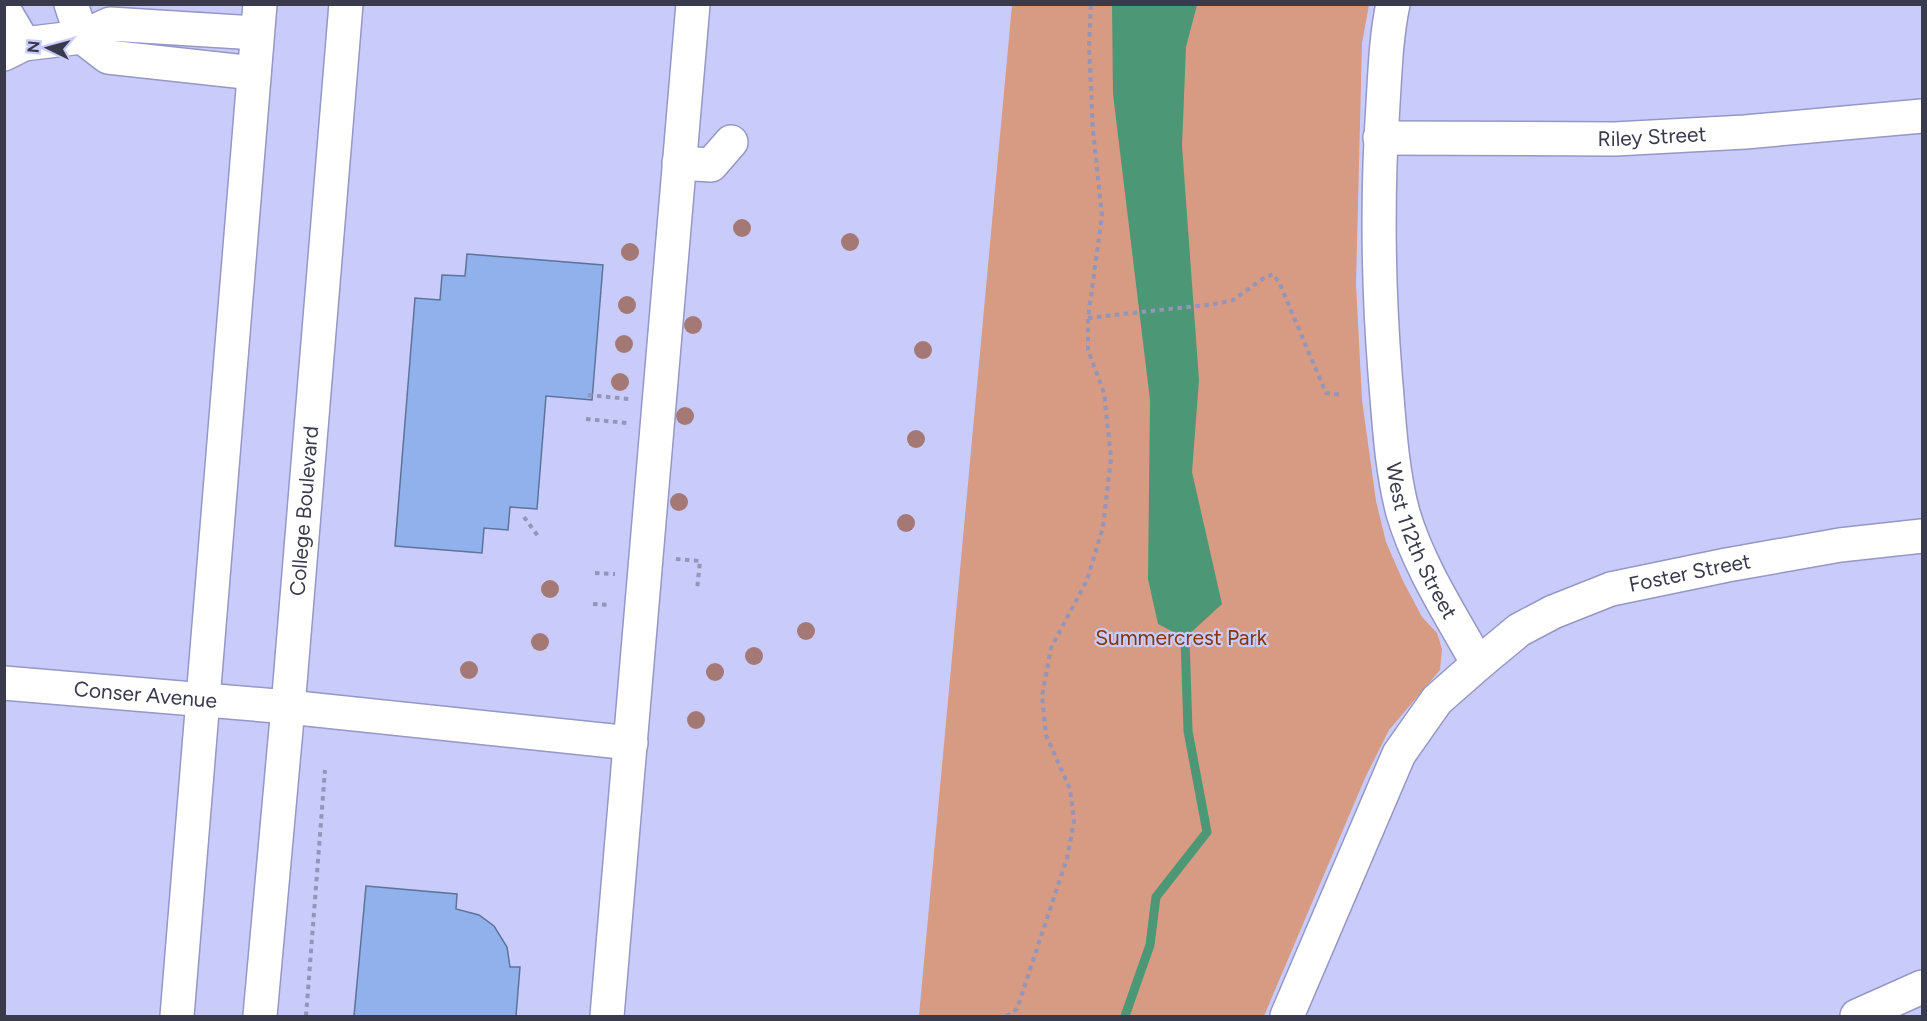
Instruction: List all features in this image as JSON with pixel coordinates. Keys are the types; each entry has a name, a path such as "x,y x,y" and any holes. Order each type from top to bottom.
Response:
{"street":[{"path":"71,4 82,38 108,57 254,73"},
{"name":"College Boulevard","path":"260,1017 346,4"},
{"path":"607,1017 693,4"},
{"name":"West 112th Street","path":"1393,4 1388,28 1380,138 1378,224 1380,304 1394,459 1403,512 1424,567 1478,664"},
{"path":"4,10 14,49 82,38 110,24 259,19 177,1017"},
{"name":"Riley Street","path":"1380,138 1616,139 1744,132 1923,116"},
{"path":"680,163 711,165 731,142"},
{"name":"Foster Street","path":"1478,664 1519,630 1553,612 1611,589 1840,545 1923,536"},
{"path":"1287,1017 1400,754 1437,700 1478,664"},
{"name":"Conser Avenue","path":"4,683 204,699 631,742"},
{"path":"1857,1017 1923,987"}],"path":[{"path":"1006,1017 1017,1009 1067,858 1074,822 1070,789 1047,735 1042,696 1051,648 1087,580 1103,527 1111,458 1104,393 1088,350 1088,318 1102,216 1093,131 1089,46 1091,4"},
{"path":"1088,318 1233,300 1273,274 1279,282 1326,393 1343,395"},
{"path":"588,395 635,400"},
{"path":"586,419 633,423"},
{"path":"524,517 538,536"},
{"path":"306,1017 325,770"}],"green space":[{"name":"Summercrest Park","path":"1012,5 1369,5 1362,43 1356,284 1362,400 1376,501 1386,542 1422,617 1437,633 1442,649 1440,670 1389,730 1365,778 1264,1016 919,1016"}],"shaded area":[{"path":"1112,5 1197,5 1186,47 1182,146 1199,380 1192,472 1222,604 1185,638 1158,624 1148,579 1150,400 1113,94"}],"building":[{"path":"467,254 603,265 592,400 546,396 537,509 510,507 508,530 484,528 482,553 395,546 415,298 440,300 442,275 465,276"},
{"path":"366,886 457,894 456,909 479,915 494,926 507,947 510,967 520,967 516,1016 354,1016"}],"waterway":[{"path":"1125,1016 1150,945 1156,897 1207,832 1188,731 1185,638"}]}
